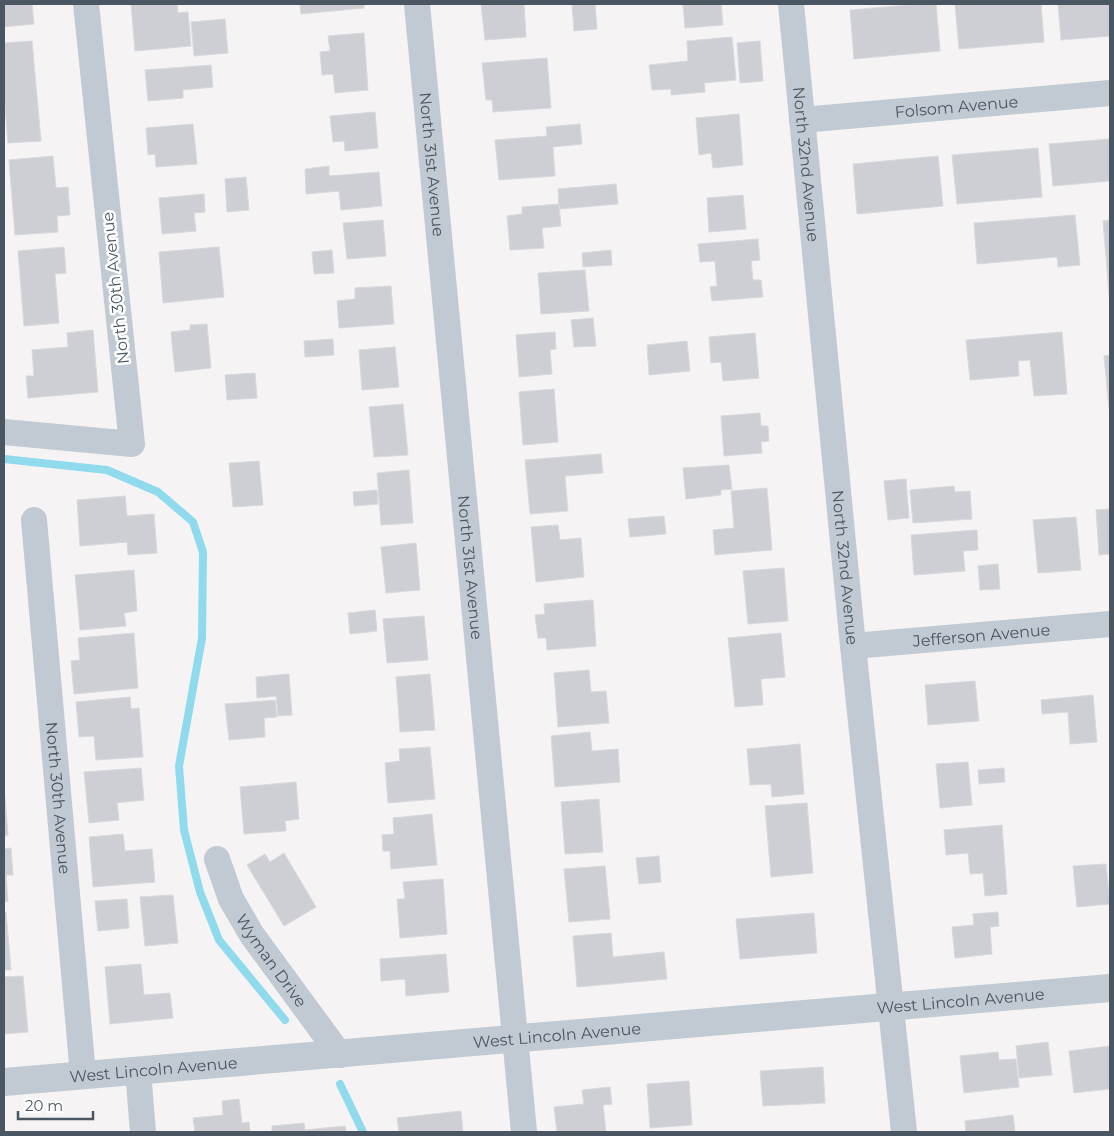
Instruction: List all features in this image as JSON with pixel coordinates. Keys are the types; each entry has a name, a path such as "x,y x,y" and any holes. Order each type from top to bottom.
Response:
{"street":[{"name":"North 30th Avenue","path":"4,432 132,444 86,4"},
{"name":"North 31st Avenue","path":"417,4 524,1132"},
{"name":"North 32nd Avenue","path":"791,4 853,646 893,1007 904,1132"},
{"name":"Folsom Avenue","path":"802,120 1110,93"},
{"name":"North 30th Avenue","path":"34,520 83,1075"},
{"name":"Jefferson Avenue","path":"853,646 1110,624"},
{"name":"Wyman Drive","path":"217,858 230,899 252,935 340,1054"},
{"name":"West Lincoln Avenue","path":"4,1082 1110,988"},
{"path":"138,1071 143,1132"}],"building":[{"path":"4,4 32,4 34,24 4,27"},
{"path":"131,4 177,4 178,13 188,12 191,46 135,51"},
{"path":"300,4 364,4 364,8 301,14"},
{"path":"481,4 524,4 526,37 485,40"},
{"path":"572,4 595,4 597,29 574,31"},
{"path":"683,4 721,4 723,25 685,28"},
{"path":"936,4 940,51 854,59 850,10"},
{"path":"955,4 1041,4 1044,42 959,49"},
{"path":"1058,4 1110,4 1110,36 1061,40"},
{"path":"225,19 228,53 194,56 191,22"},
{"path":"364,33 368,90 335,93 333,74 322,75 320,52 330,51 328,36"},
{"path":"732,37 736,80 704,83 705,92 671,95 671,89 652,90 649,65 688,61 687,41"},
{"path":"32,41 41,141 8,143 4,94 4,43"},
{"path":"760,41 763,81 740,83 737,43"},
{"path":"547,58 551,108 493,112 492,100 486,100 482,63"},
{"path":"211,65 213,87 183,90 183,98 148,101 145,70"},
{"path":"375,112 378,148 345,151 344,141 333,142 330,116"},
{"path":"739,114 743,165 713,168 711,153 699,155 696,118"},
{"path":"193,124 197,164 156,167 155,154 148,155 146,128"},
{"path":"580,124 582,144 553,147 555,176 499,180 495,140 547,136 546,127"},
{"path":"1110,139 1110,181 1053,186 1049,144"},
{"path":"1038,148 1042,197 957,204 952,155"},
{"path":"53,156 56,188 68,187 70,215 57,216 58,232 15,235 9,160"},
{"path":"938,156 943,206 857,214 853,164"},
{"path":"329,166 329,176 379,172 382,206 341,210 339,191 306,194 305,169"},
{"path":"246,177 249,210 227,212 225,179"},
{"path":"616,184 618,204 559,209 558,189"},
{"path":"204,194 205,212 194,213 196,231 162,234 159,198"},
{"path":"743,195 746,229 709,232 707,198"},
{"path":"559,204 561,226 542,228 544,248 510,250 507,216 522,214 522,207"},
{"path":"1075,215 1080,265 1058,267 1057,257 977,264 974,223"},
{"path":"383,220 386,256 347,259 343,223"},
{"path":"1110,220 1110,306 1103,221"},
{"path":"758,239 760,260 751,261 753,280 761,280 763,297 712,301 710,287 717,286 715,261 700,262 698,244"},
{"path":"64,247 66,273 55,274 59,323 24,326 18,251"},
{"path":"219,247 224,297 163,303 159,252"},
{"path":"332,250 334,273 314,274 312,252"},
{"path":"611,250 612,265 583,267 582,253"},
{"path":"585,270 589,311 541,314 538,273"},
{"path":"391,286 394,324 339,328 337,301 355,299 355,288"},
{"path":"593,318 596,346 574,347 571,320"},
{"path":"207,324 211,368 175,372 171,332 190,330 190,325"},
{"path":"93,330 98,392 28,398 26,376 34,376 32,350 68,347 67,333"},
{"path":"555,332 556,349 550,350 552,374 519,377 516,335"},
{"path":"1062,332 1067,394 1034,396 1030,360 1018,361 1019,376 970,380 966,340"},
{"path":"755,333 759,378 723,381 721,362 711,363 709,337"},
{"path":"333,339 334,355 305,357 304,341"},
{"path":"687,341 690,371 649,375 647,345"},
{"path":"395,347 399,387 362,390 359,350"},
{"path":"1110,355 1110,409 1109,409 1104,356"},
{"path":"255,373 257,398 227,400 225,375"},
{"path":"554,389 558,442 523,445 519,392"},
{"path":"403,404 408,455 374,457 369,407"},
{"path":"760,413 761,426 768,426 769,441 761,442 762,453 724,456 721,416"},
{"path":"601,454 603,473 565,476 568,511 530,514 525,460"},
{"path":"259,461 263,505 233,507 229,463"},
{"path":"729,465 732,489 721,490 721,495 686,499 683,468"},
{"path":"409,470 413,523 381,525 377,473"},
{"path":"906,479 909,518 888,520 884,481"},
{"path":"954,486 955,492 970,491 972,519 913,523 910,490"},
{"path":"767,488 772,550 715,555 713,530 734,528 731,491"},
{"path":"377,490 378,504 354,506 353,492"},
{"path":"125,496 127,516 154,514 157,553 128,555 127,542 80,546 77,500"},
{"path":"1110,509 1110,554 1099,555 1096,510"},
{"path":"664,516 666,534 630,537 628,519"},
{"path":"1076,517 1081,570 1038,573 1033,520"},
{"path":"558,525 560,540 581,538 584,577 536,582 531,527"},
{"path":"977,530 978,550 963,551 965,571 914,575 911,535"},
{"path":"416,543 420,590 386,593 381,547"},
{"path":"998,564 1000,589 980,590 978,566"},
{"path":"784,568 788,621 748,624 743,571"},
{"path":"134,570 137,611 124,613 126,626 80,630 75,575"},
{"path":"593,600 596,646 547,650 546,638 538,638 535,615 545,614 544,604"},
{"path":"375,610 377,631 350,634 348,613"},
{"path":"424,616 428,660 387,663 383,619"},
{"path":"134,633 138,688 74,694 71,661 80,660 78,638"},
{"path":"781,633 785,677 761,679 763,705 735,707 728,638"},
{"path":"589,670 591,692 606,691 609,723 558,727 554,673"},
{"path":"289,674 292,715 278,716 276,696 257,698 256,677"},
{"path":"430,674 435,730 400,732 396,677"},
{"path":"975,681 979,721 928,725 925,685"},
{"path":"1093,695 1097,742 1070,744 1068,712 1042,714 1041,700"},
{"path":"130,697 131,709 139,708 143,757 96,760 94,736 79,737 76,702"},
{"path":"275,700 277,717 264,718 265,737 229,740 225,704"},
{"path":"590,732 592,751 618,749 620,782 555,787 551,736"},
{"path":"800,744 804,794 772,797 771,784 750,785 747,749"},
{"path":"430,747 435,799 388,803 385,763 400,761 399,749"},
{"path":"968,762 972,805 940,808 936,764"},
{"path":"141,768 144,800 117,803 119,820 89,823 84,772"},
{"path":"1004,768 1005,782 979,784 978,770"},
{"path":"296,782 299,819 285,821 286,831 244,834 240,787"},
{"path":"4,787 8,835 4,836"},
{"path":"599,799 603,852 565,854 561,802"},
{"path":"807,803 813,873 771,877 765,806"},
{"path":"432,814 437,865 391,869 390,851 383,851 382,835 394,834 393,818"},
{"path":"1002,825 1007,894 985,896 983,873 970,874 968,853 946,855 944,830"},
{"path":"123,834 125,851 152,849 155,882 93,887 89,837"},
{"path":"11,848 13,875 6,875 8,901 4,902 4,849"},
{"path":"284,853 316,907 284,926 247,865 265,854 270,862"},
{"path":"659,856 661,882 639,884 636,858"},
{"path":"1106,864 1110,904 1077,907 1073,866"},
{"path":"605,866 610,919 569,922 564,869"},
{"path":"443,879 447,934 400,938 397,899 405,899 403,882"},
{"path":"173,895 178,943 145,946 140,897"},
{"path":"127,899 129,928 98,931 95,901"},
{"path":"4,912 6,912 11,970 4,970"},
{"path":"998,912 999,926 990,927 992,954 955,958 952,927 974,925 973,914"},
{"path":"814,913 817,953 740,959 736,919"},
{"path":"611,933 613,957 664,952 667,979 577,987 573,936"},
{"path":"446,954 449,992 406,996 405,979 381,981 380,959"},
{"path":"141,964 144,995 170,993 173,1018 110,1024 105,967"},
{"path":"23,976 28,1032 4,1034 4,977"},
{"path":"1048,1042 1052,1075 1019,1078 1016,1046"},
{"path":"1110,1046 1110,1089 1074,1093 1069,1051"},
{"path":"998,1052 999,1060 1016,1059 1019,1087 964,1093 960,1056"},
{"path":"823,1067 825,1103 763,1106 760,1071"},
{"path":"689,1081 692,1125 650,1128 647,1084"},
{"path":"610,1087 612,1104 603,1105 606,1132 557,1132 554,1107 584,1104 582,1090"},
{"path":"239,1099 242,1123 249,1122 250,1132 195,1132 193,1118 223,1115 222,1101"},
{"path":"461,1111 463,1132 399,1132 397,1118"},
{"path":"1013,1115 1015,1132 966,1132 965,1121"},
{"path":"304,1123 305,1130 345,1126 346,1132 272,1132 272,1126"}],"waterway":[{"path":"4,459 107,470 158,492 193,522 203,552 202,638 179,766 184,830 200,892 219,940 285,1020"},
{"path":"340,1084 363,1132"}]}
